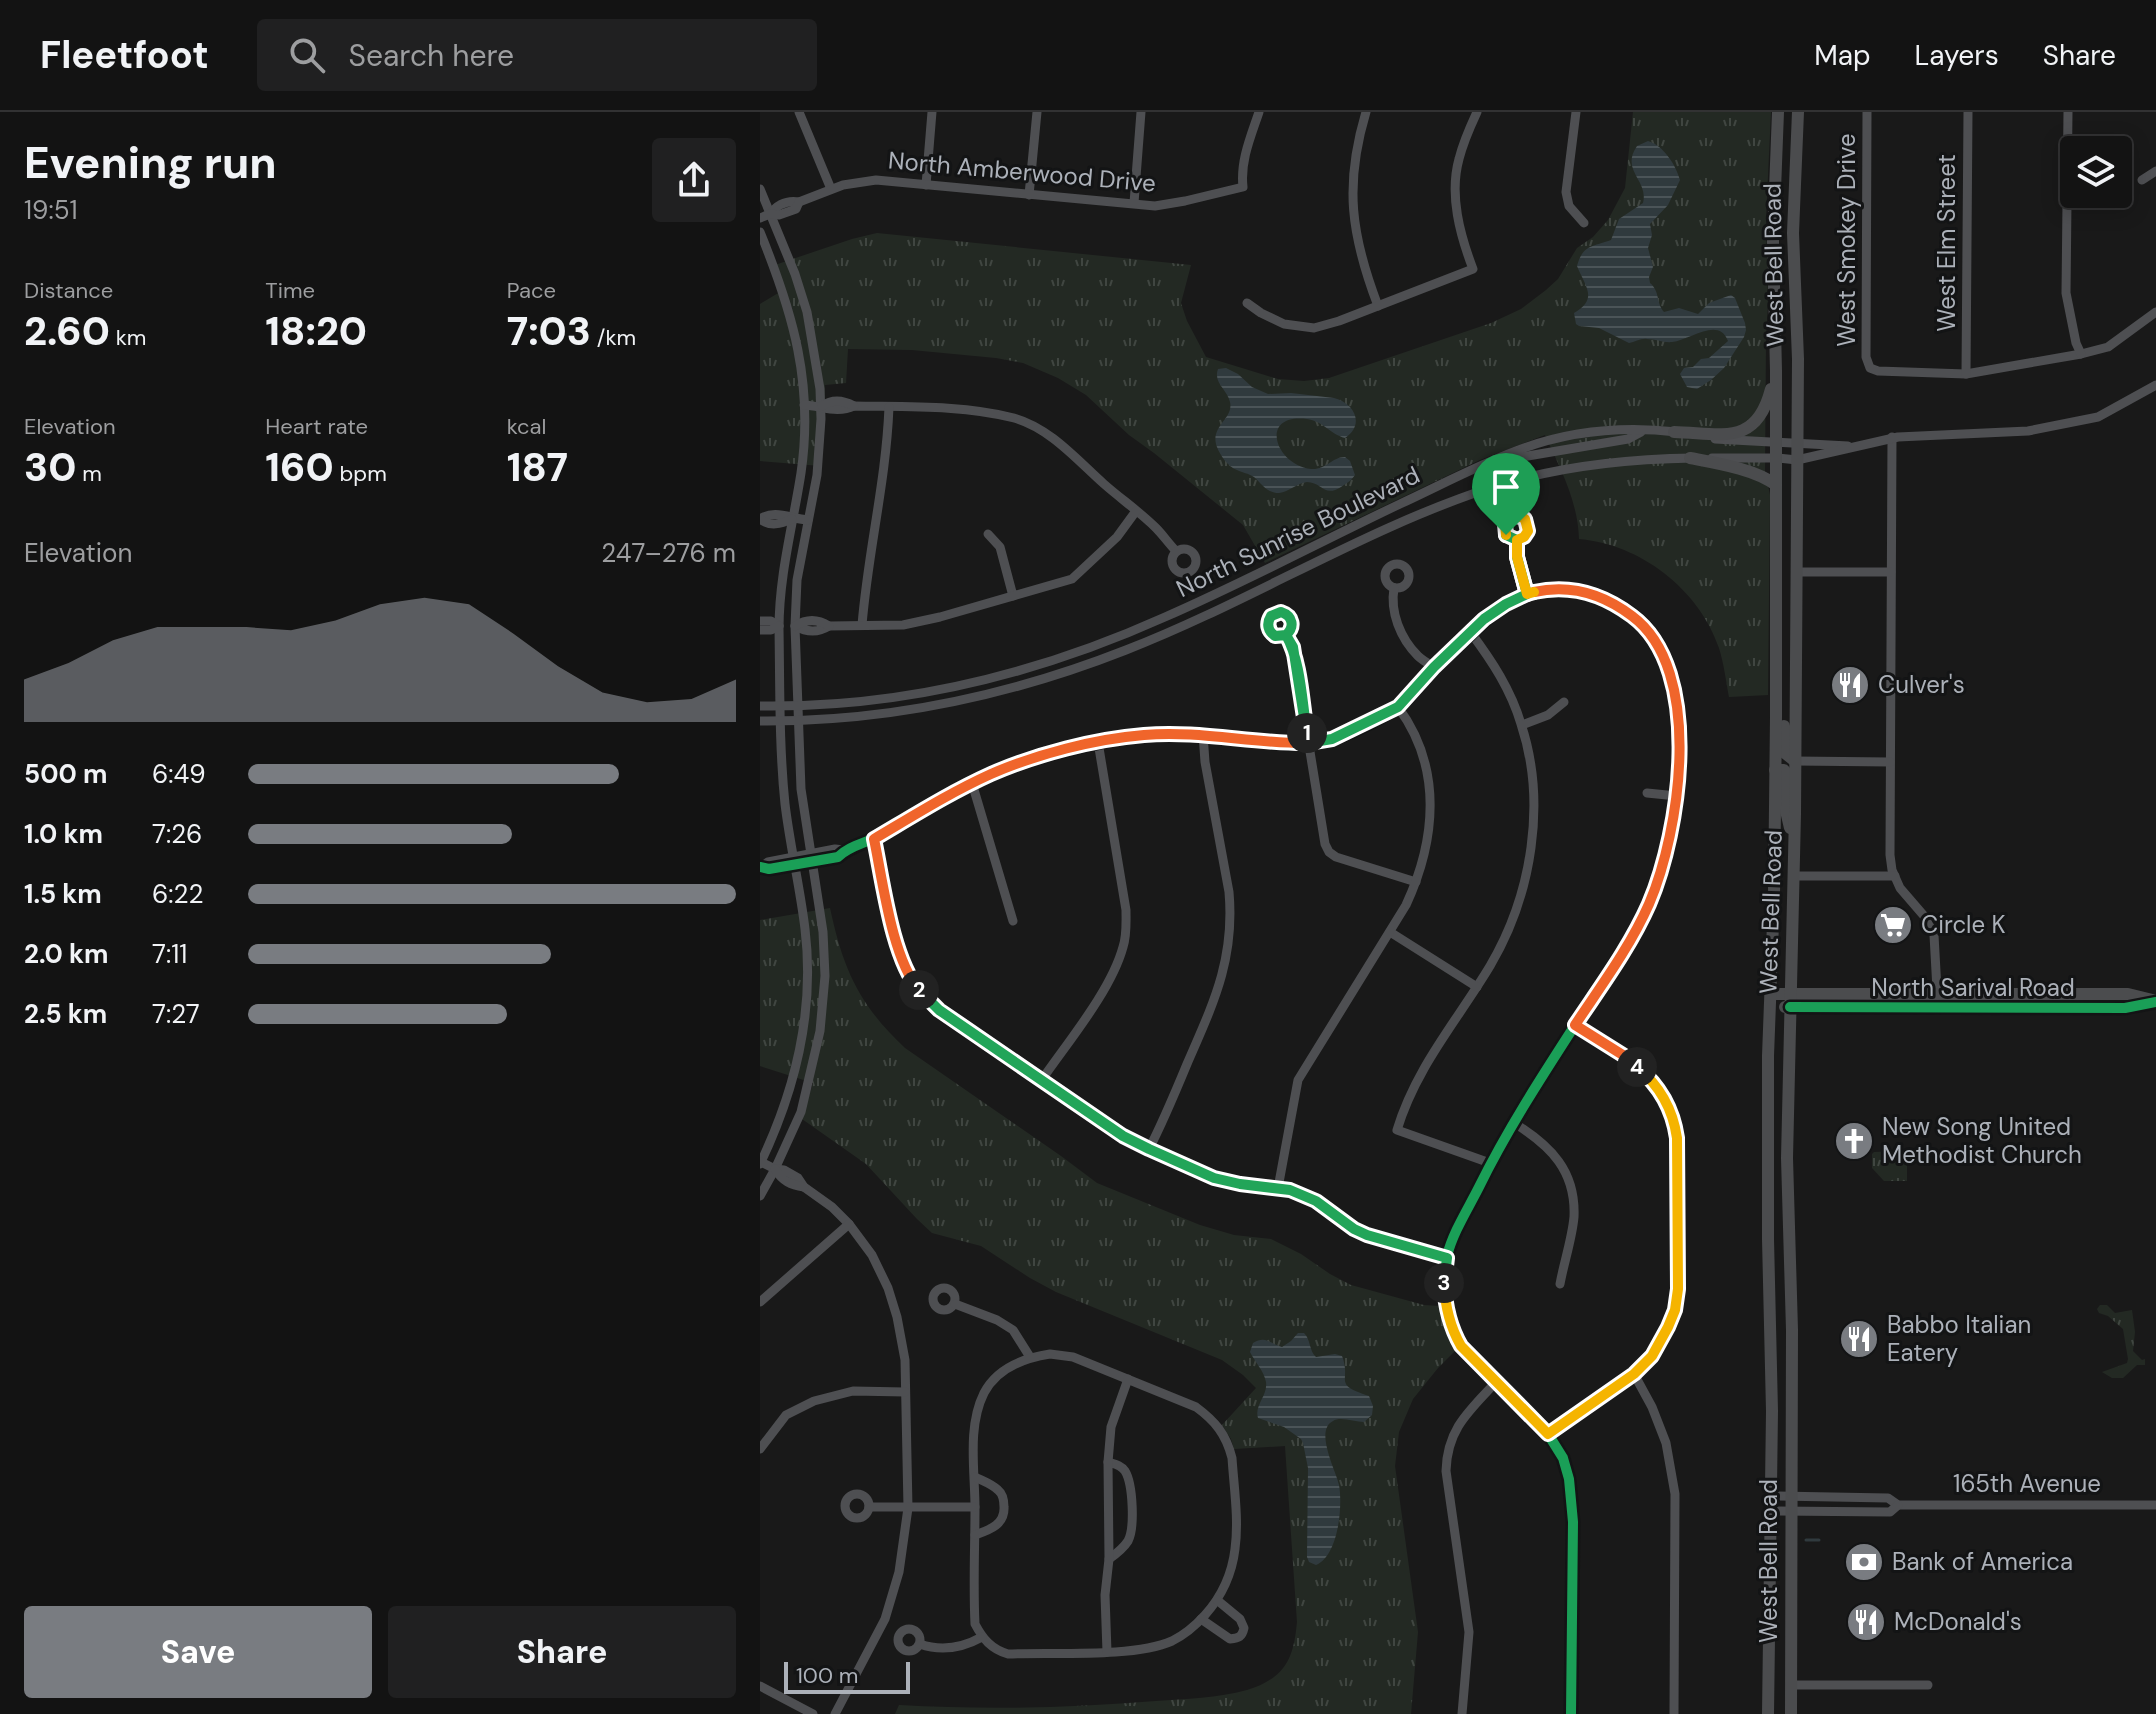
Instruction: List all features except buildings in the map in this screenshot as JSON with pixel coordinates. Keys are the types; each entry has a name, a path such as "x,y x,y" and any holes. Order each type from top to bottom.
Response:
{"main road":[{"name":"West Bell Road","path":"1768,1714 1772,1322 1768,1239 1777,458 1773,231 1778,112"},
{"name":"West Bell Road","path":"1791,1714 1792,1330 1788,1238 1795,847 1798,359 1793,233 1798,112"},
{"path":"1674,432 1731,434 1748,428 1762,415 1776,371"},
{"path":"1690,458 1756,474 1776,485"},
{"path":"1776,678 1784,714 1785,753 1795,761"},
{"path":"1775,770 1786,773 1786,811 1795,847"},
{"name":"North Sarival Road","path":"1790,1001 1938,993 2128,994 2156,1001"},
{"name":"North Sarival Road","path":"1770,1000 1938,1008 2125,1008 2156,1001"},
{"path":"1768,1239 1788,1238"}],"street":[{"path":"799,112 831,189"},
{"path":"926,185 932,112"},
{"path":"1029,195 1037,112"},
{"path":"1134,203 1141,112"},
{"name":"North Amberwood Drive","path":"760,218 792,201 799,202 831,189 876,180 1155,206 1185,201 1243,187 1247,150 1259,112"},
{"path":"1366,112 1355,159 1353,202 1360,253 1378,306"},
{"path":"1247,303 1284,324 1314,328 1473,269 1462,240 1455,182 1459,159 1477,112"},
{"path":"1576,112 1566,192 1569,206 1584,223"},
{"name":"West Smokey Drive","path":"1867,112 1866,357 1870,368 1878,371 1966,374"},
{"name":"West Elm Street","path":"1966,374 1968,112"},
{"path":"2068,112 2066,293 2081,354"},
{"path":"2142,180 2156,171"},
{"path":"760,189 807,312 822,406 817,475 797,580 795,626 800,780 823,932 825,976 810,1080 801,1112 760,1196"},
{"path":"760,232 791,316 801,364 804,405 801,472 782,575 779,626 784,792 806,933 807,1005 794,1076 783,1112 761,1163 798,1178 804,1187 849,1224 872,1255 888,1288 905,1360 908,1508 899,1572 885,1619 835,1714"},
{"path":"1966,374 2108,347 2156,312"},
{"name":"North Sunrise Boulevard","path":"760,706 782,714 859,717 927,708 1016,688 1174,630 1410,518 1486,489 1553,471 1626,460 1797,460 1892,437 2013,433 2098,417 2156,385"},
{"path":"804,405 822,406 831,401 845,401 854,406 980,412 1017,419 1041,431 1072,454 1155,527 1176,551"},
{"path":"862,625 866,579 887,451 889,407"},
{"path":"1498,458 1516,458 1628,439 1644,430"},
{"name":"North Sunrise Boulevard","path":"760,721 782,714 924,693 1012,674 1072,654 1167,617 1498,458 1555,438 1600,431 1644,430 1855,448"},
{"path":"1892,437 1890,855 1895,876 1906,896 1930,925 1936,945 1938,1008"},
{"path":"1548,451 1553,471"},
{"path":"795,626 804,621 822,621 829,626 903,625 1072,579 1117,537 1136,511"},
{"path":"760,519 766,524 783,524 792,519 808,520"},
{"path":"988,534 1000,547 1013,596"},
{"path":"1517,540 1517,557 1527,594"},
{"path":"1796,572 1891,572"},
{"path":"1394,588 1394,614 1401,630 1418,656 1434,667"},
{"path":"761,867 769,869 810,858 838,857 844,850 874,839 993,773 1035,757 1098,742 1145,735 1203,734 1279,743 1332,739 1398,707 1484,619 1527,594 1560,589 1593,594 1637,619 1662,651 1670,671 1676,709 1680,764 1665,856 1649,904 1635,932 1490,1163 1452,1241 1447,1258 1445,1299 1455,1336 1468,1354 1548,1434 1563,1458 1569,1479 1572,1500 1571,1714"},
{"path":"760,621 771,621 779,626"},
{"path":"760,630 779,626"},
{"path":"1471,633 1492,661 1522,725 1534,803 1530,853 1519,900 1492,962 1413,1086 1397,1130 1490,1163"},
{"path":"1286,635 1293,647 1325,844 1329,852 1336,857 1416,882"},
{"path":"1522,725 1548,715 1564,702"},
{"path":"1278,1188 1298,1080 1390,932 1416,882 1426,844 1431,810 1428,773 1417,739 1398,707"},
{"path":"1149,1149 1215,998 1227,960 1231,913 1229,892 1205,762 1203,734"},
{"path":"1041,1081 1105,988 1126,937 1126,910 1098,742"},
{"path":"1795,761 1890,762"},
{"path":"972,783 1013,921"},
{"path":"1647,793 1677,796"},
{"path":"874,839 897,945 910,980 939,1010 1123,1136 1149,1149 1214,1178 1290,1190 1316,1201 1367,1235 1447,1258"},
{"path":"1794,876 1895,876"},
{"path":"1390,932 1477,987"},
{"path":"1548,1434 1634,1374 1652,1356 1675,1310 1678,1269 1675,1122 1659,1090 1646,1074 1626,1057 1575,1025"},
{"path":"1514,1123 1544,1143 1569,1179 1574,1218 1560,1284"},
{"path":"760,1302 849,1224"},
{"path":"955,1304 997,1320 1013,1330 1030,1357"},
{"path":"1050,1354 1073,1357 1196,1407 1213,1420 1228,1446 1232,1458 1236,1536 1234,1561 1220,1596 1201,1619 1184,1633 1160,1645 1140,1649 1008,1654 982,1637 975,1624 977,1411 985,1391 995,1378 1030,1357 1050,1354"},
{"path":"1634,1374 1652,1407 1673,1470 1676,1520 1674,1714"},
{"path":"1107,1652 1108,1462 1111,1427 1128,1379"},
{"path":"1462,1714 1469,1632 1446,1471 1447,1456 1459,1423 1496,1382"},
{"path":"760,1449 786,1415 814,1401 853,1391 905,1392"},
{"path":"1108,1462 1121,1467 1127,1474 1132,1504 1132,1530 1127,1543 1109,1559"},
{"path":"975,1477 998,1490 1003,1496 1005,1513 1001,1522 975,1535"},
{"name":"165th Avenue","path":"1771,1496 1791,1504 1890,1512 1898,1505 2156,1505"},
{"name":"165th Avenue","path":"1771,1511 1791,1504"},
{"path":"869,1507 975,1507"},
{"path":"1201,1619 1230,1639 1242,1634 1244,1628 1240,1619 1220,1596"},
{"path":"920,1644 930,1648 964,1647 982,1637"},
{"path":"1791,1685 1928,1685"},
{"path":"760,1686 813,1714"}],"green space":[{"path":"1633,112 1771,112 1766,218 1765,471 1770,495 1768,695 1729,697 1721,654 1710,627 1682,589 1664,573 1624,550 1579,539 1572,498 1545,435 1480,460 1265,563 1243,525 1129,435 1086,395 1058,378 1023,363 912,350 848,349 846,383 825,385 821,466 760,461 760,304 780,292 769,267 877,233 1191,265 1181,303 1206,357 1278,379 1304,381 1329,378 1491,323 1521,309 1546,290 1558,279 1577,248 1593,237 1608,220 1625,188"},
{"path":"830,908 841,950 855,985 889,1032 905,1048 1097,1183 1200,1225 1234,1235 1271,1239 1351,1285 1424,1305 1439,1306 1457,1349 1413,1399 1399,1432 1395,1466 1418,1632 1411,1714 895,1714 899,1705 1028,1708 1202,1698 1247,1690 1271,1679 1289,1659 1297,1622 1285,1446 1234,1449 1222,1425 1256,1388 1222,1360 1056,1292 981,1246 932,1233 866,1164 802,1119 813,1083 760,1066 760,920"},
{"path":"1907,1151 1907,1181 1884,1181 1872,1168 1874,1152"},
{"path":"2100,1305 2107,1305 2115,1313 2132,1310 2135,1332 2133,1351 2142,1360 2145,1359 2145,1365 2137,1365 2123,1378 2112,1378 2102,1372 2127,1363 2128,1359 2123,1329 2108,1316 2099,1313 2097,1309"}],"shaded area":[{"path":"1648,141 1668,156 1680,180 1668,205 1650,224 1652,235 1648,248 1653,267 1649,277 1664,312 1679,308 1698,314 1709,303 1731,295 1745,323 1744,337 1724,368 1697,389 1687,387 1680,374 1684,368 1693,367 1701,359 1709,358 1728,341 1718,330 1703,331 1672,342 1645,339 1629,343 1599,328 1576,324 1574,313 1582,308 1588,297 1577,266 1579,259 1590,247 1611,240 1619,219 1643,203 1644,195 1632,162 1637,146"},
{"path":"1226,368 1252,387 1268,394 1334,398 1352,409 1355,427 1345,438 1313,420 1292,419 1277,431 1277,440 1288,459 1311,469 1345,457 1350,461 1355,475 1352,479 1331,491 1307,482 1275,493 1252,476 1230,466 1220,454 1215,440 1230,408 1228,397 1217,378 1218,369"},
{"path":"1298,1333 1304,1333 1316,1357 1342,1356 1346,1385 1369,1396 1373,1406 1372,1415 1364,1422 1340,1419 1328,1426 1326,1442 1339,1485 1339,1518 1334,1542 1323,1560 1316,1565 1309,1562 1307,1557 1308,1468 1303,1443 1284,1427 1258,1418 1266,1382 1250,1352 1257,1341 1265,1340 1282,1347"}],"waterway":[{"path":"1806,1540 1819,1540"}],"cycle path":[{"path":"760,867 769,869 838,857 980,779 1027,761 1091,744 1133,736 1172,734 1202,734 1283,743 1312,743 1335,738 1401,705 1430,671 1485,621 1503,606 1534,592 1564,590 1599,597 1630,613 1644,625 1664,655 1673,683 1680,747 1674,814 1659,877 1629,943 1531,1094 1491,1164 1453,1238 1444,1279 1448,1314 1461,1346 1548,1434 1563,1458 1569,1479 1573,1522 1571,1714"},
{"path":"1790,1007 2125,1008 2156,1002"}],"place":[{"name":"Culver's","path":"1850,685"},
{"name":"Circle K","path":"1893,925"},
{"name":"New Song United Methodist Church","path":"1854,1141"},
{"name":"Babbo Italian Eatery","path":"1859,1339"},
{"name":"Bank of America","path":"1864,1562"},
{"name":"McDonald's","path":"1866,1622"}],"route":[{"path":"1506,535 1504,528 1510,517 1525,519 1528,531 1517,540 1517,557 1527,594 1560,589 1593,594 1637,619 1662,651 1670,671 1679,732 1679,777 1673,825 1657,882 1635,932 1575,1025 1626,1057 1646,1074 1659,1090 1675,1122 1678,1289 1675,1310 1660,1344 1634,1374 1548,1434 1468,1354 1455,1336 1445,1299 1447,1258 1367,1235 1316,1201 1290,1190 1214,1178 1149,1149 1123,1136 932,1004 910,980 902,963 874,839 993,773 1035,757 1098,742 1145,735 1203,734 1279,743 1308,743 1298,674 1293,647 1286,635 1275,636 1268,627 1274,614 1281,612 1288,615 1292,622 1286,635 1293,647 1308,743 1332,739 1357,729 1398,707 1484,619 1527,594 1517,557 1517,540 1506,535"}]}
